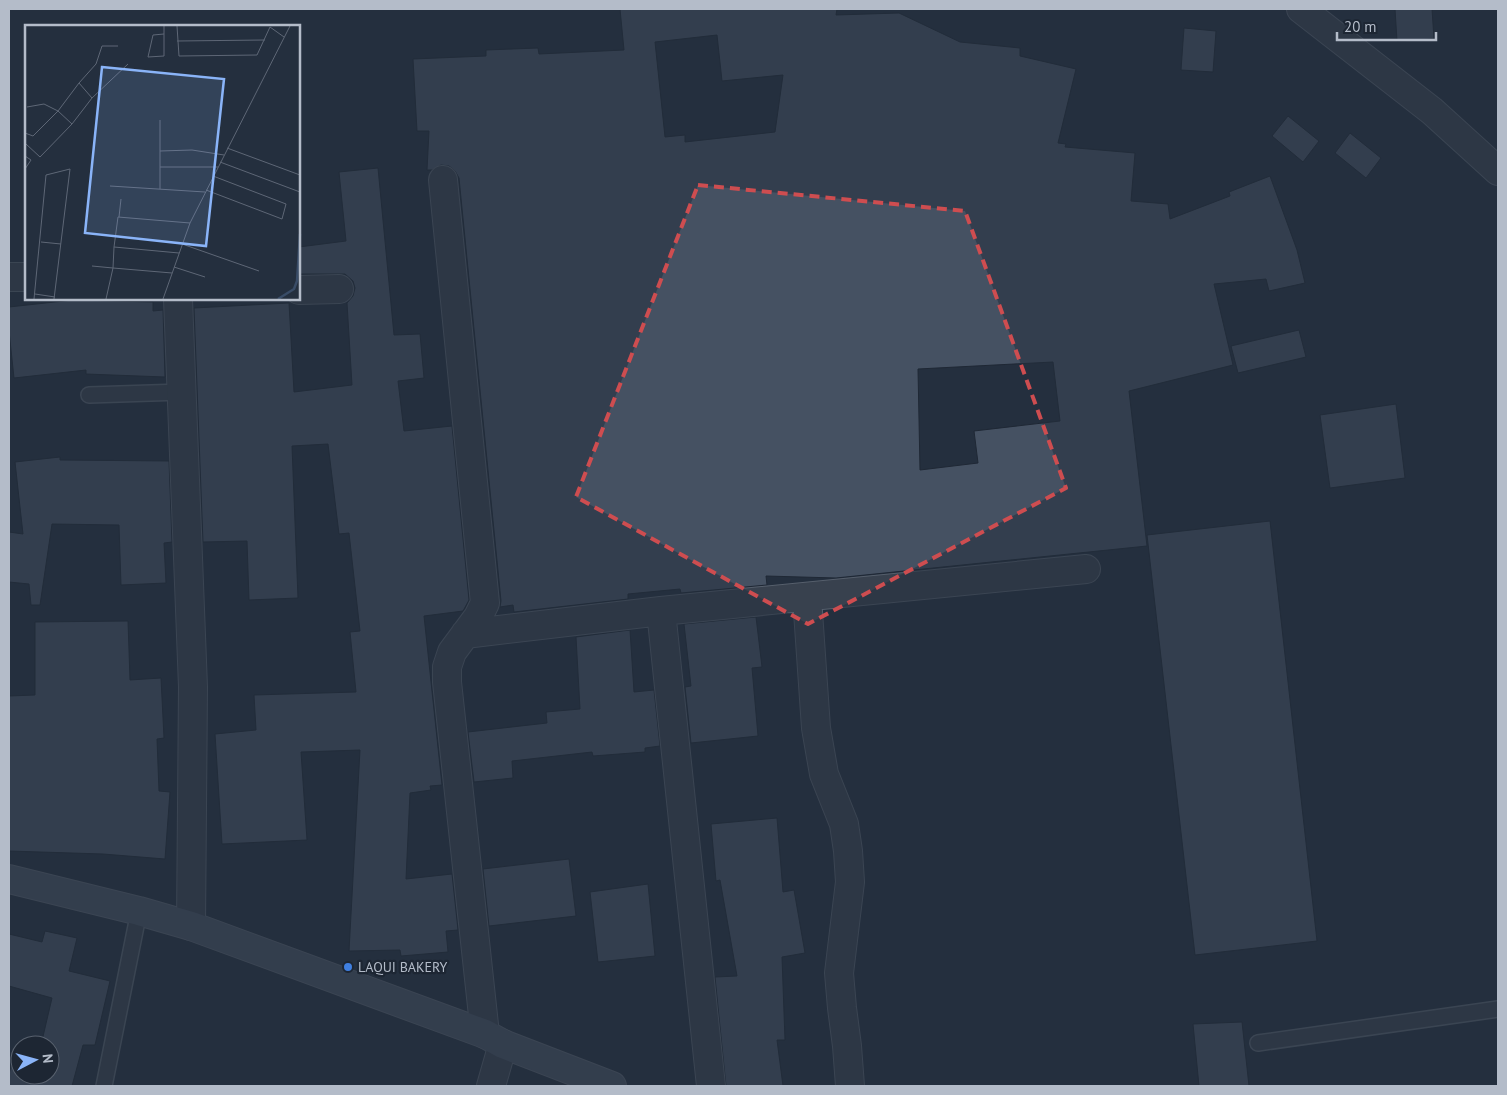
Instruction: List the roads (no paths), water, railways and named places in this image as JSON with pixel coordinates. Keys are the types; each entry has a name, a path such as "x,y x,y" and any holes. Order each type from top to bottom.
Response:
{"street":[{"path":"1301,9 1432,111 1498,171"},
{"path":"444,180 485,603 478,618 452,652 447,667 447,682 494,1039 491,1086"},
{"path":"9,277 25,277"},
{"path":"300,290 339,289"},
{"path":"178,300 193,687 191,926"},
{"path":"465,634 661,611 1086,569"},
{"path":"807,597 816,728 824,774 844,824 848,851 850,882 839,972 850,1086"},
{"path":"661,611 711,1086"},
{"path":"9,879 191,926 494,1039 612,1086"}],"lane":[{"path":"89,395 182,392"},
{"path":"104,1086 138,911"},
{"path":"1258,1043 1498,1009"}],"place":[{"name":"LAQUI BAKERY","path":"348,967"}]}
